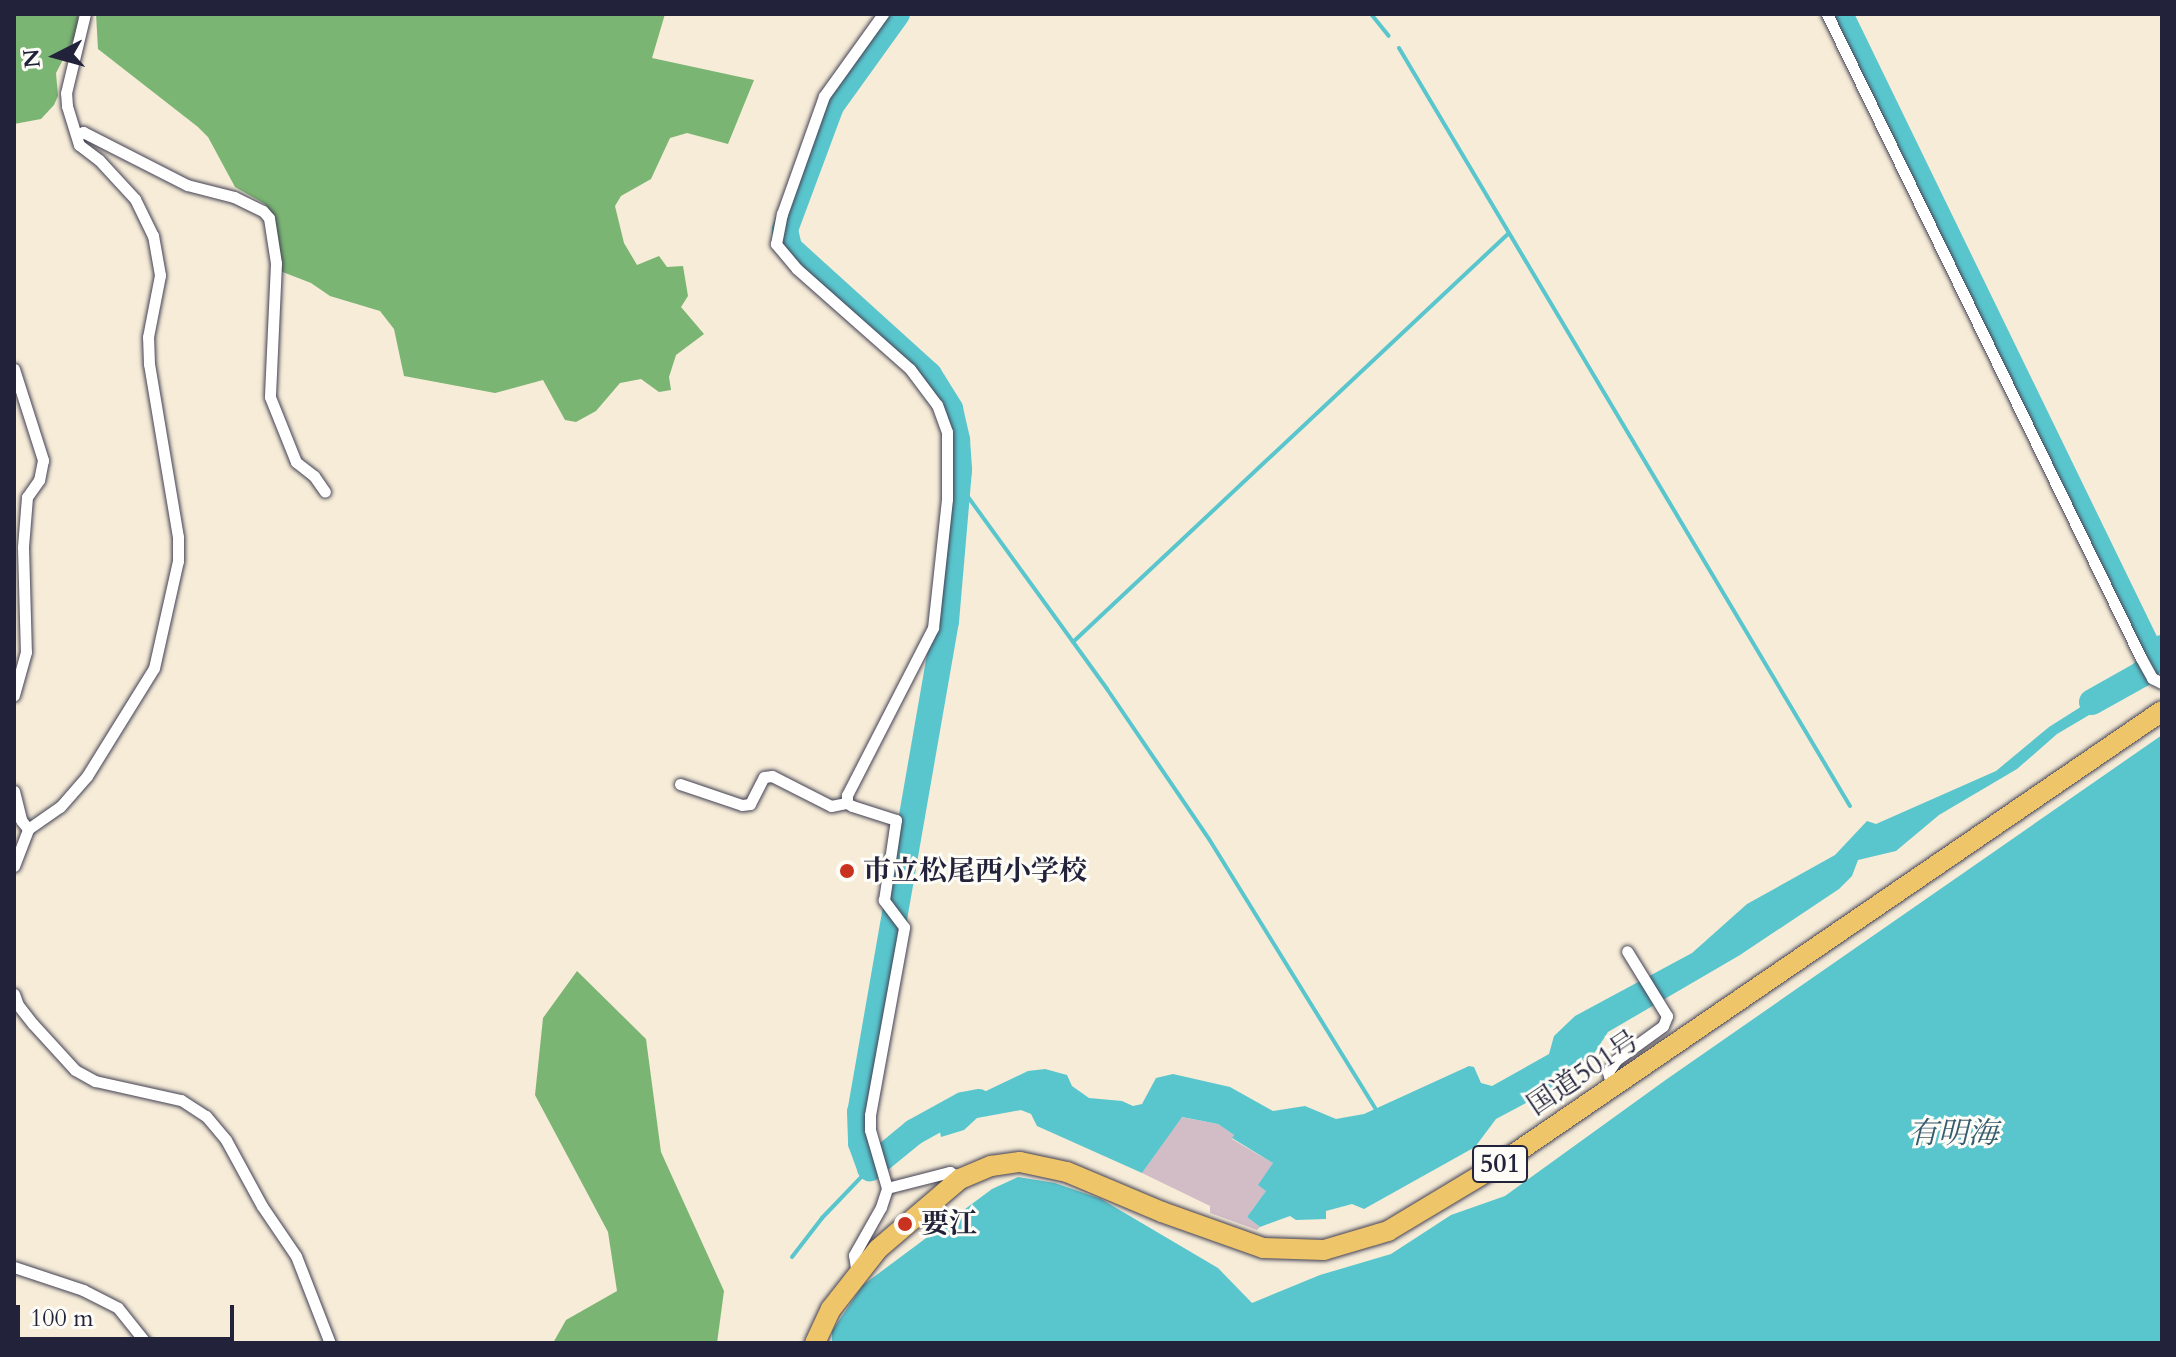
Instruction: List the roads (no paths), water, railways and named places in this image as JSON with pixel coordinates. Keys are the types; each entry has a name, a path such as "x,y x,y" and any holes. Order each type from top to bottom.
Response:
{"highway":[{"name":"国道501号","path":"815,1343 831,1309 857,1274 914,1215 960,1179 991,1166 1020,1162 1042,1165 1238,1241 1292,1252 1324,1250 1359,1242 1420,1213 1612,1088 2162,711"}],"street":[{"path":"14,866 28,829 60,807 87,776 130,712 154,668 178,561 178,537 149,364 148,337 160,275 153,236 135,199 99,160 79,145 66,93 85,14"},
{"path":"847,803 847,795 933,628 947,499 947,432 937,405 910,369 797,269 776,244 777,230 824,96 883,14"},
{"path":"1827,14 2141,658 2157,680"},
{"path":"78,135 83,132 187,185 234,197 263,211 269,218 276,263 270,397 296,462 314,476 325,492"},
{"path":"14,369 43,460 39,480 27,497 23,547 26,652 14,695"},
{"path":"680,784 742,805 750,804 764,777 772,776 831,806 847,803 896,820 884,900 904,927 870,1130 886,1182 881,1207 854,1255 857,1274"},
{"path":"14,791 21,820 28,829"},
{"path":"1612,1088 1608,1072 1616,1060 1663,1026 1667,1016 1627,951"},
{"path":"14,994 18,1005 33,1024 75,1070 95,1081 181,1100 206,1116 226,1140 262,1206 296,1256 330,1343"},
{"path":"886,1182 950,1172 960,1179"},
{"path":"14,1267 83,1290 118,1308 146,1343"}],"water":[{"path":"2120,682 2123,686 2101,708 2057,734 2017,769 1939,815 1896,851 1858,860 1852,876 1839,889 1740,955 1608,1032 1595,1052 1550,1090 1496,1119 1475,1147 1364,1209 1352,1204 1326,1211 1326,1219 1296,1220 1290,1216 1260,1227 1247,1217 1266,1191 1258,1185 1273,1163 1232,1138 1234,1135 1218,1124 1182,1117 1142,1173 1037,1126 1031,1114 1021,1110 977,1118 964,1130 941,1137 940,1132 948,1120 944,1111 1028,1071 1045,1069 1067,1075 1072,1086 1089,1098 1122,1101 1133,1106 1142,1104 1156,1078 1173,1074 1230,1087 1273,1111 1305,1106 1336,1119 1364,1114 1469,1066 1474,1067 1481,1083 1492,1086 1549,1054 1554,1036 1575,1016 1692,953 1747,904 1835,855 1867,821 1876,824 1996,771 2049,727"},
{"name":"有明海","path":"2162,735 2162,1343 832,1343 832,1331 863,1285 992,1189 1018,1177 1055,1183 1101,1199 1218,1268 1252,1303 1320,1275 1391,1254 1451,1215 1505,1196 1667,1079"}],"waterway":[{"path":"897,14 831,106 785,230 789,248 929,375 950,409 957,440 959,470 946,621 860,1112 861,1143 870,1168 914,1132 963,1105 979,1102"},
{"path":"1371,14 1389,36"},
{"path":"1840,14 2152,656"},
{"path":"1399,48 1850,806"},
{"path":"1073,642 1508,234"},
{"path":"958,483 1107,689 1209,839 1378,1113"},
{"path":"2092,702 2142,674 2162,648"},
{"path":"792,1257 822,1218 870,1168"}],"place":[{"name":"市立松尾西小学校","path":"847,871"},
{"name":"要江","path":"905,1224"}]}
